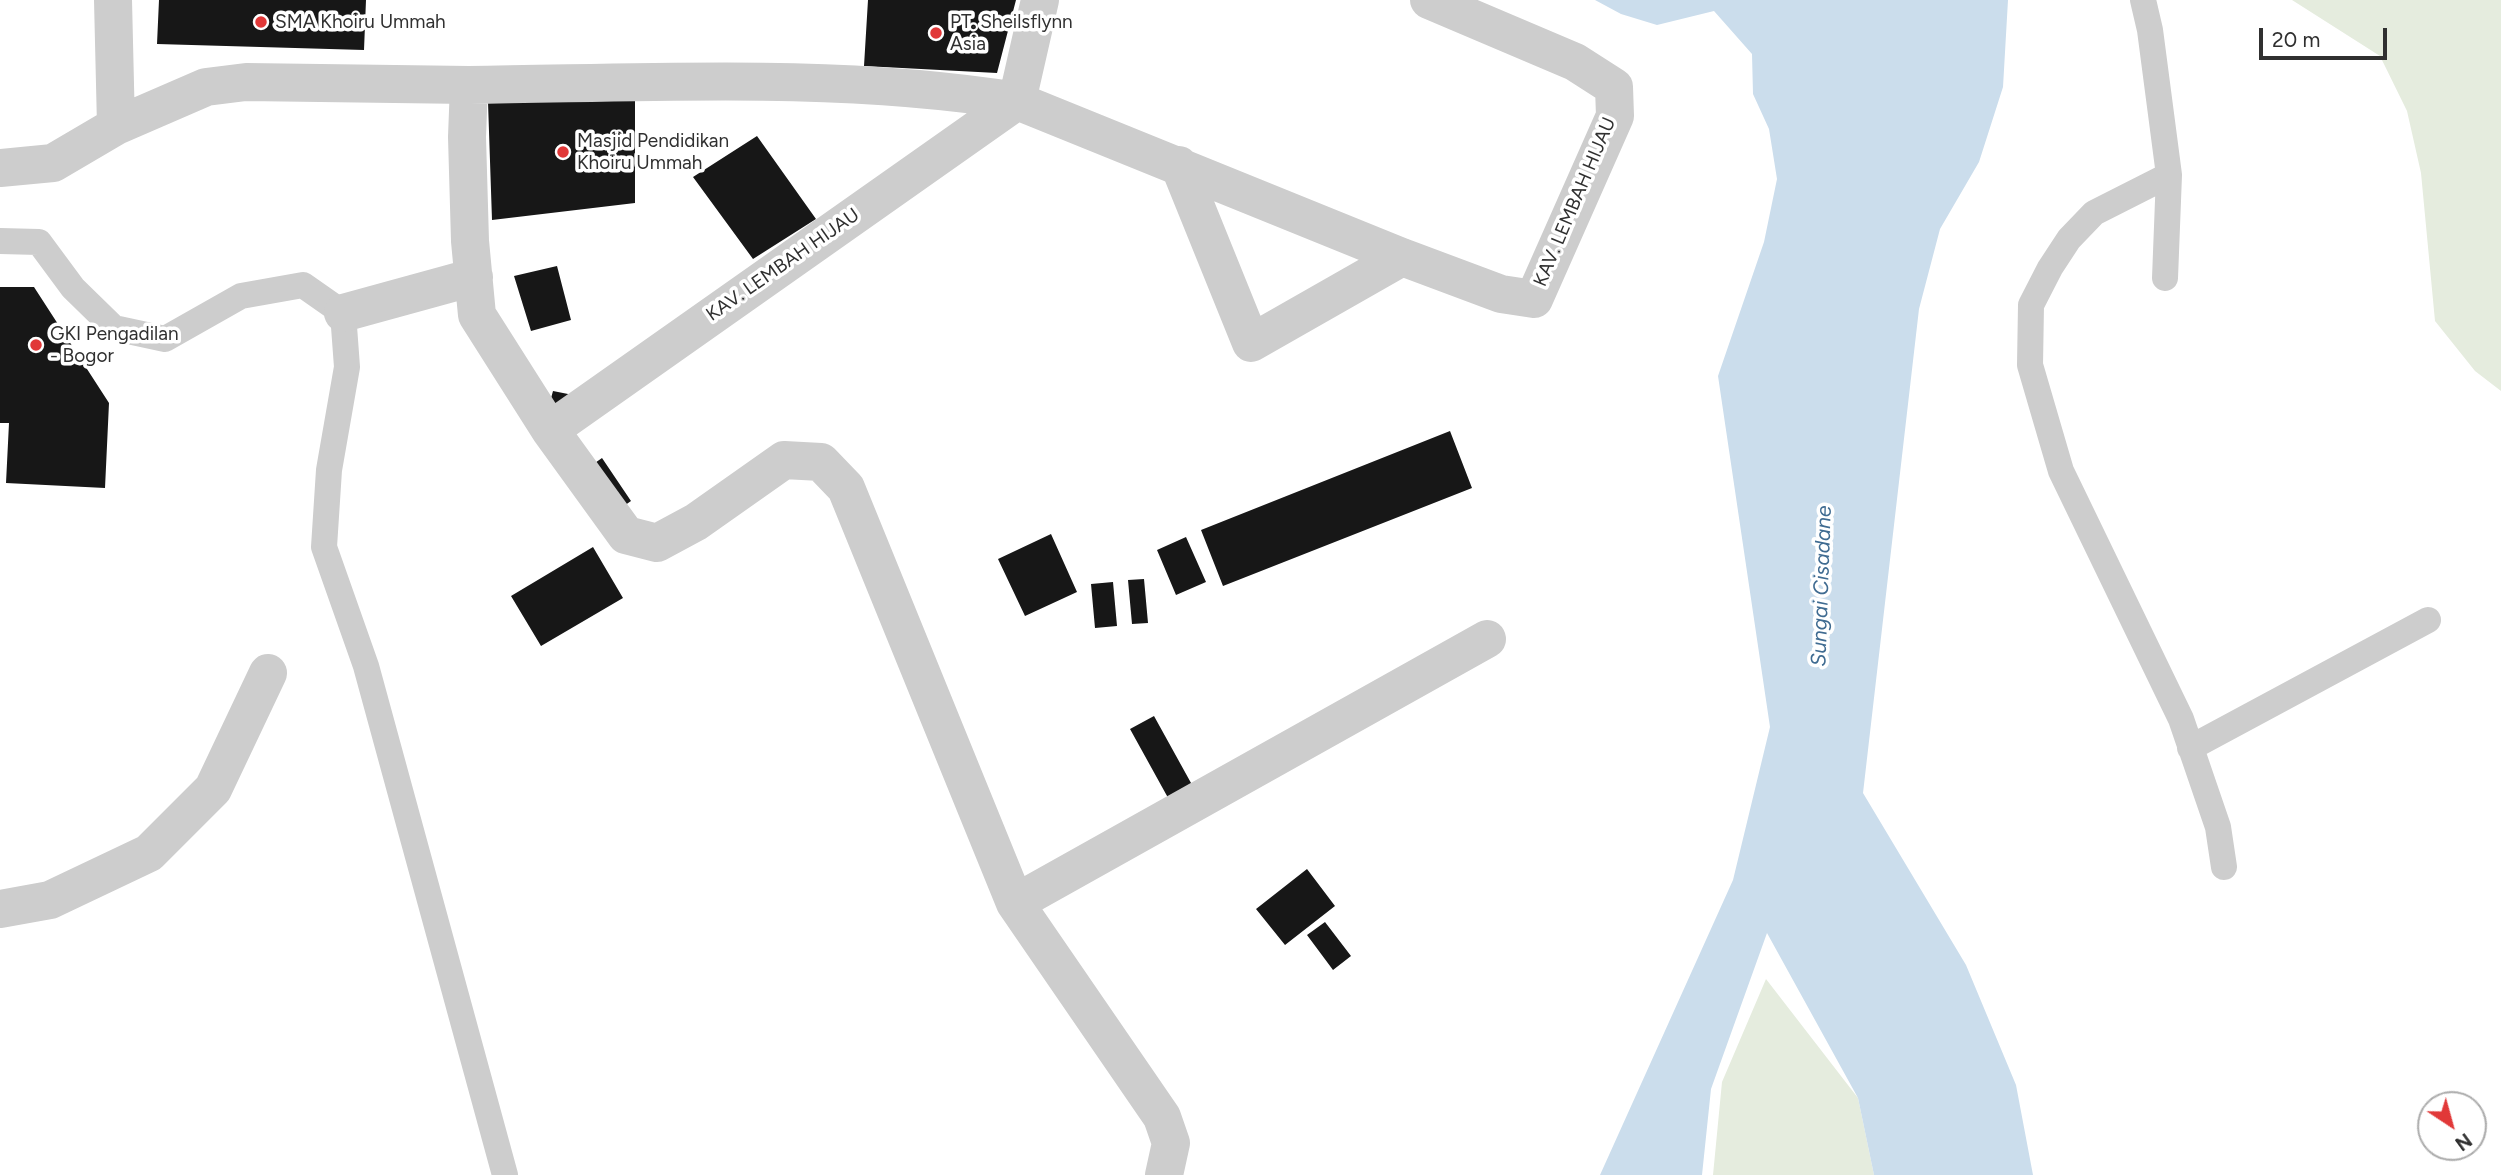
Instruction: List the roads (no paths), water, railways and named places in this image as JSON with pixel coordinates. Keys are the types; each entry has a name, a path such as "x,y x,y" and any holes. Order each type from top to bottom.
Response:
{"street":[{"path":"113,0 116,126"},
{"path":"1017,100 1040,0"},
{"name":"KAV. LEMBAH HIJAU","path":"0,167 53,163 116,126 205,87 246,82 469,85 823,82 964,92 1017,100 1402,257 1501,294 1534,299 1615,116 1614,87 1575,62 1429,0"},
{"path":"469,85 467,137 477,315 550,430 626,535 657,543 696,522 784,460 821,462 846,488 1015,903 1162,1117 1171,1143 1164,1175"},
{"name":"KAV. LEMBAH HIJAU","path":"550,430 1017,100"},
{"path":"1179,165 1251,343 1402,257"},
{"path":"343,313 474,277"},
{"path":"1015,903 1487,639"},
{"path":"0,909 50,900 149,853 213,789 268,673"}],"lane":[{"path":"2143,0 2150,30 2168,175 2165,278"},
{"path":"2168,175 2094,213 2069,239 2031,305 2031,365 2061,471 2181,719 2218,827 2224,867"},
{"path":"0,241 39,242 73,288 114,328 165,339 241,296 303,285 343,313 347,367 329,470 324,547 366,666 505,1175"},
{"path":"2190,748 2428,620"}],"water":[{"name":"Sungai Cisadane","path":"1595,0 2008,0 2003,87 1979,162 1940,229 1919,309 1863,793 1966,965 2016,1085 2033,1175 1874,1175 1858,1098 1767,933 1711,1089 1702,1175 1600,1175 1733,880 1770,727 1718,376 1764,242 1777,179 1769,129 1753,94 1752,54 1714,11 1657,25 1621,14"}],"place":[{"name":"SMA Khoiru Ummah","path":"261,22"},
{"name":"PT. Sheilsflynn Asia","path":"936,33"},
{"name":"Masjid Pendidikan Khoiru Ummah","path":"563,152"},
{"name":"GKI Pengadilan - Bogor","path":"36,345"}]}
